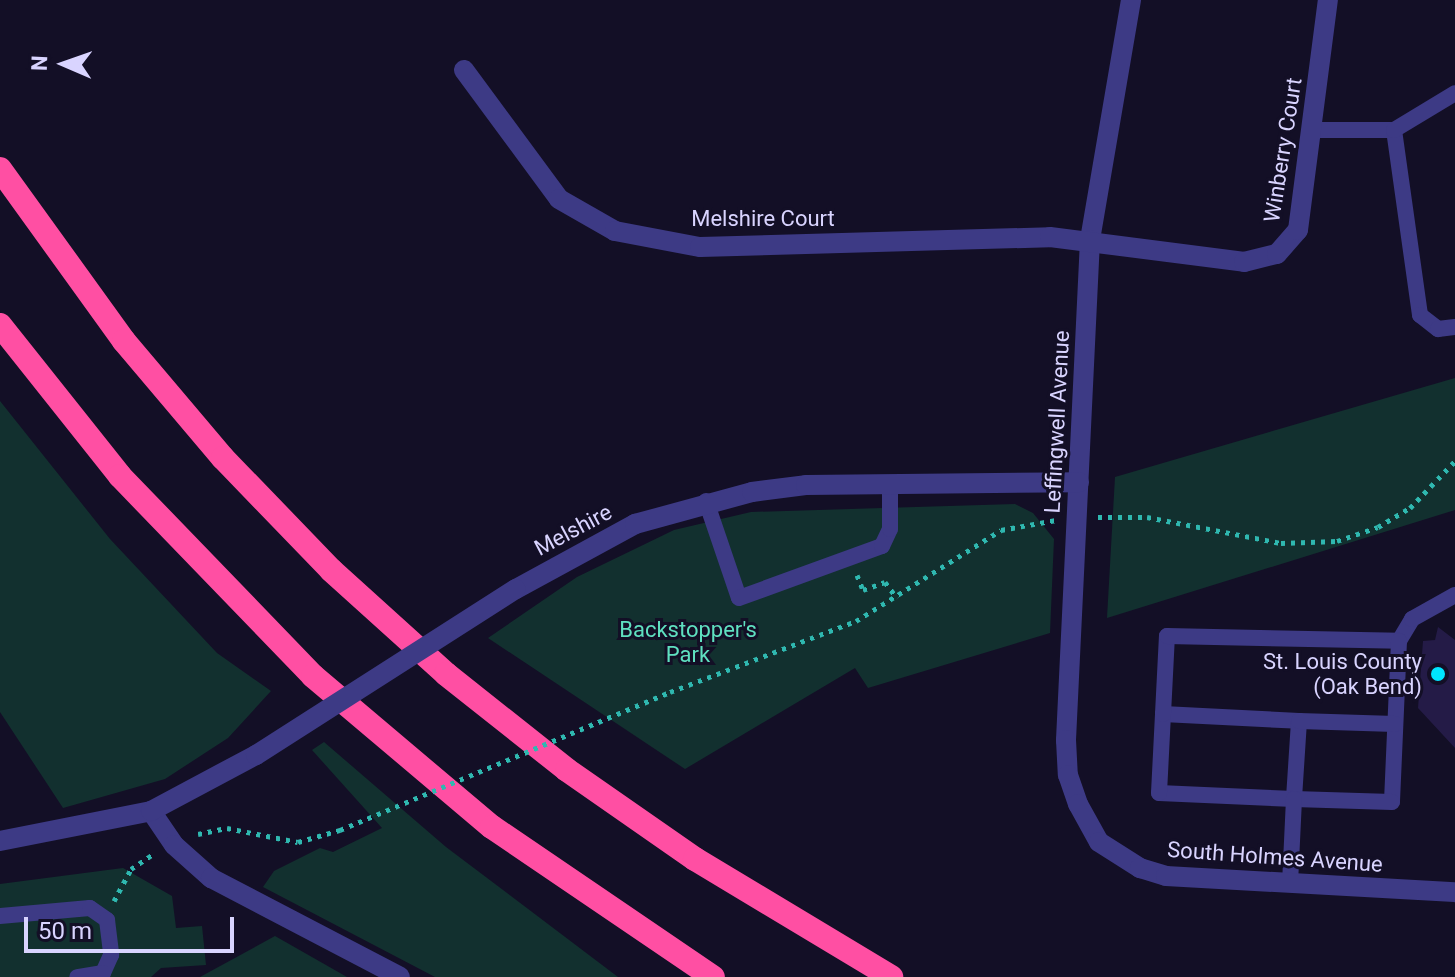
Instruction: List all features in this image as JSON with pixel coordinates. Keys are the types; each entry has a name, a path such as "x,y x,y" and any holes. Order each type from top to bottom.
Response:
{"highway":[{"path":"0,169 124,341 223,458 342,580 446,674 567,770 695,859 891,977"},
{"path":"0,325 120,476 313,676 492,827 713,977"}],"street":[{"name":"Leffingwell Avenue","path":"1099,842 1078,804 1067,752 1090,240 1131,0"},
{"name":"Winberry Court","path":"1090,240 1134,251 1244,262 1277,254 1298,230 1328,0"},
{"name":"Melshire Court","path":"464,70 559,199 615,231 700,247 1050,237 1090,240"},
{"name":"Melshire","path":"0,841 151,811 256,755 516,589 635,524 706,501 806,485 1079,482"},
{"path":"151,811 174,845 211,878 400,977"},
{"name":"South Holmes Avenue","path":"1099,842 1140,868 1166,876 1455,892"}],"lane":[{"path":"1313,130 1394,130 1455,93"},
{"path":"1394,130 1420,315 1438,329 1455,327"},
{"path":"706,501 739,598 875,551 887,539 890,484"},
{"path":"1399,641 1167,636 1159,793 1392,802 1399,641 1412,619 1455,595"},
{"path":"1163,714 1395,724"},
{"path":"1290,884 1299,721"},
{"path":"0,916 90,908 105,918 111,955 103,973 77,977"}],"path":[{"path":"851,559 863,590 885,582 897,598"},
{"path":"210,829 298,842 340,830 670,692"},
{"path":"105,918 140,861"}],"green space":[{"path":"1455,378 1455,510 1107,618 1115,477"},
{"path":"0,401 110,539 217,653 271,691 228,738 165,779 63,808 0,712"},
{"name":"Backstopper's Park","path":"1015,504 1033,513 1054,539 1050,633 868,688 855,668 685,769 488,638 577,577 674,530 751,512"},
{"path":"324,742 446,847 618,977 435,977 263,887 274,871 320,848 333,852 382,828 312,750"},
{"path":"123,868 172,896 176,928 202,926 206,965 161,968 151,977 0,977 0,884"},
{"path":"275,936 347,977 200,977"}],"building":[{"name":"St. Louis County (Oak Bend)","path":"1438,627 1455,640 1455,748 1418,708 1423,641 1435,640"}],"place":[{"name":"St. Louis County (Oak Bend)","path":"1438,674"}]}
